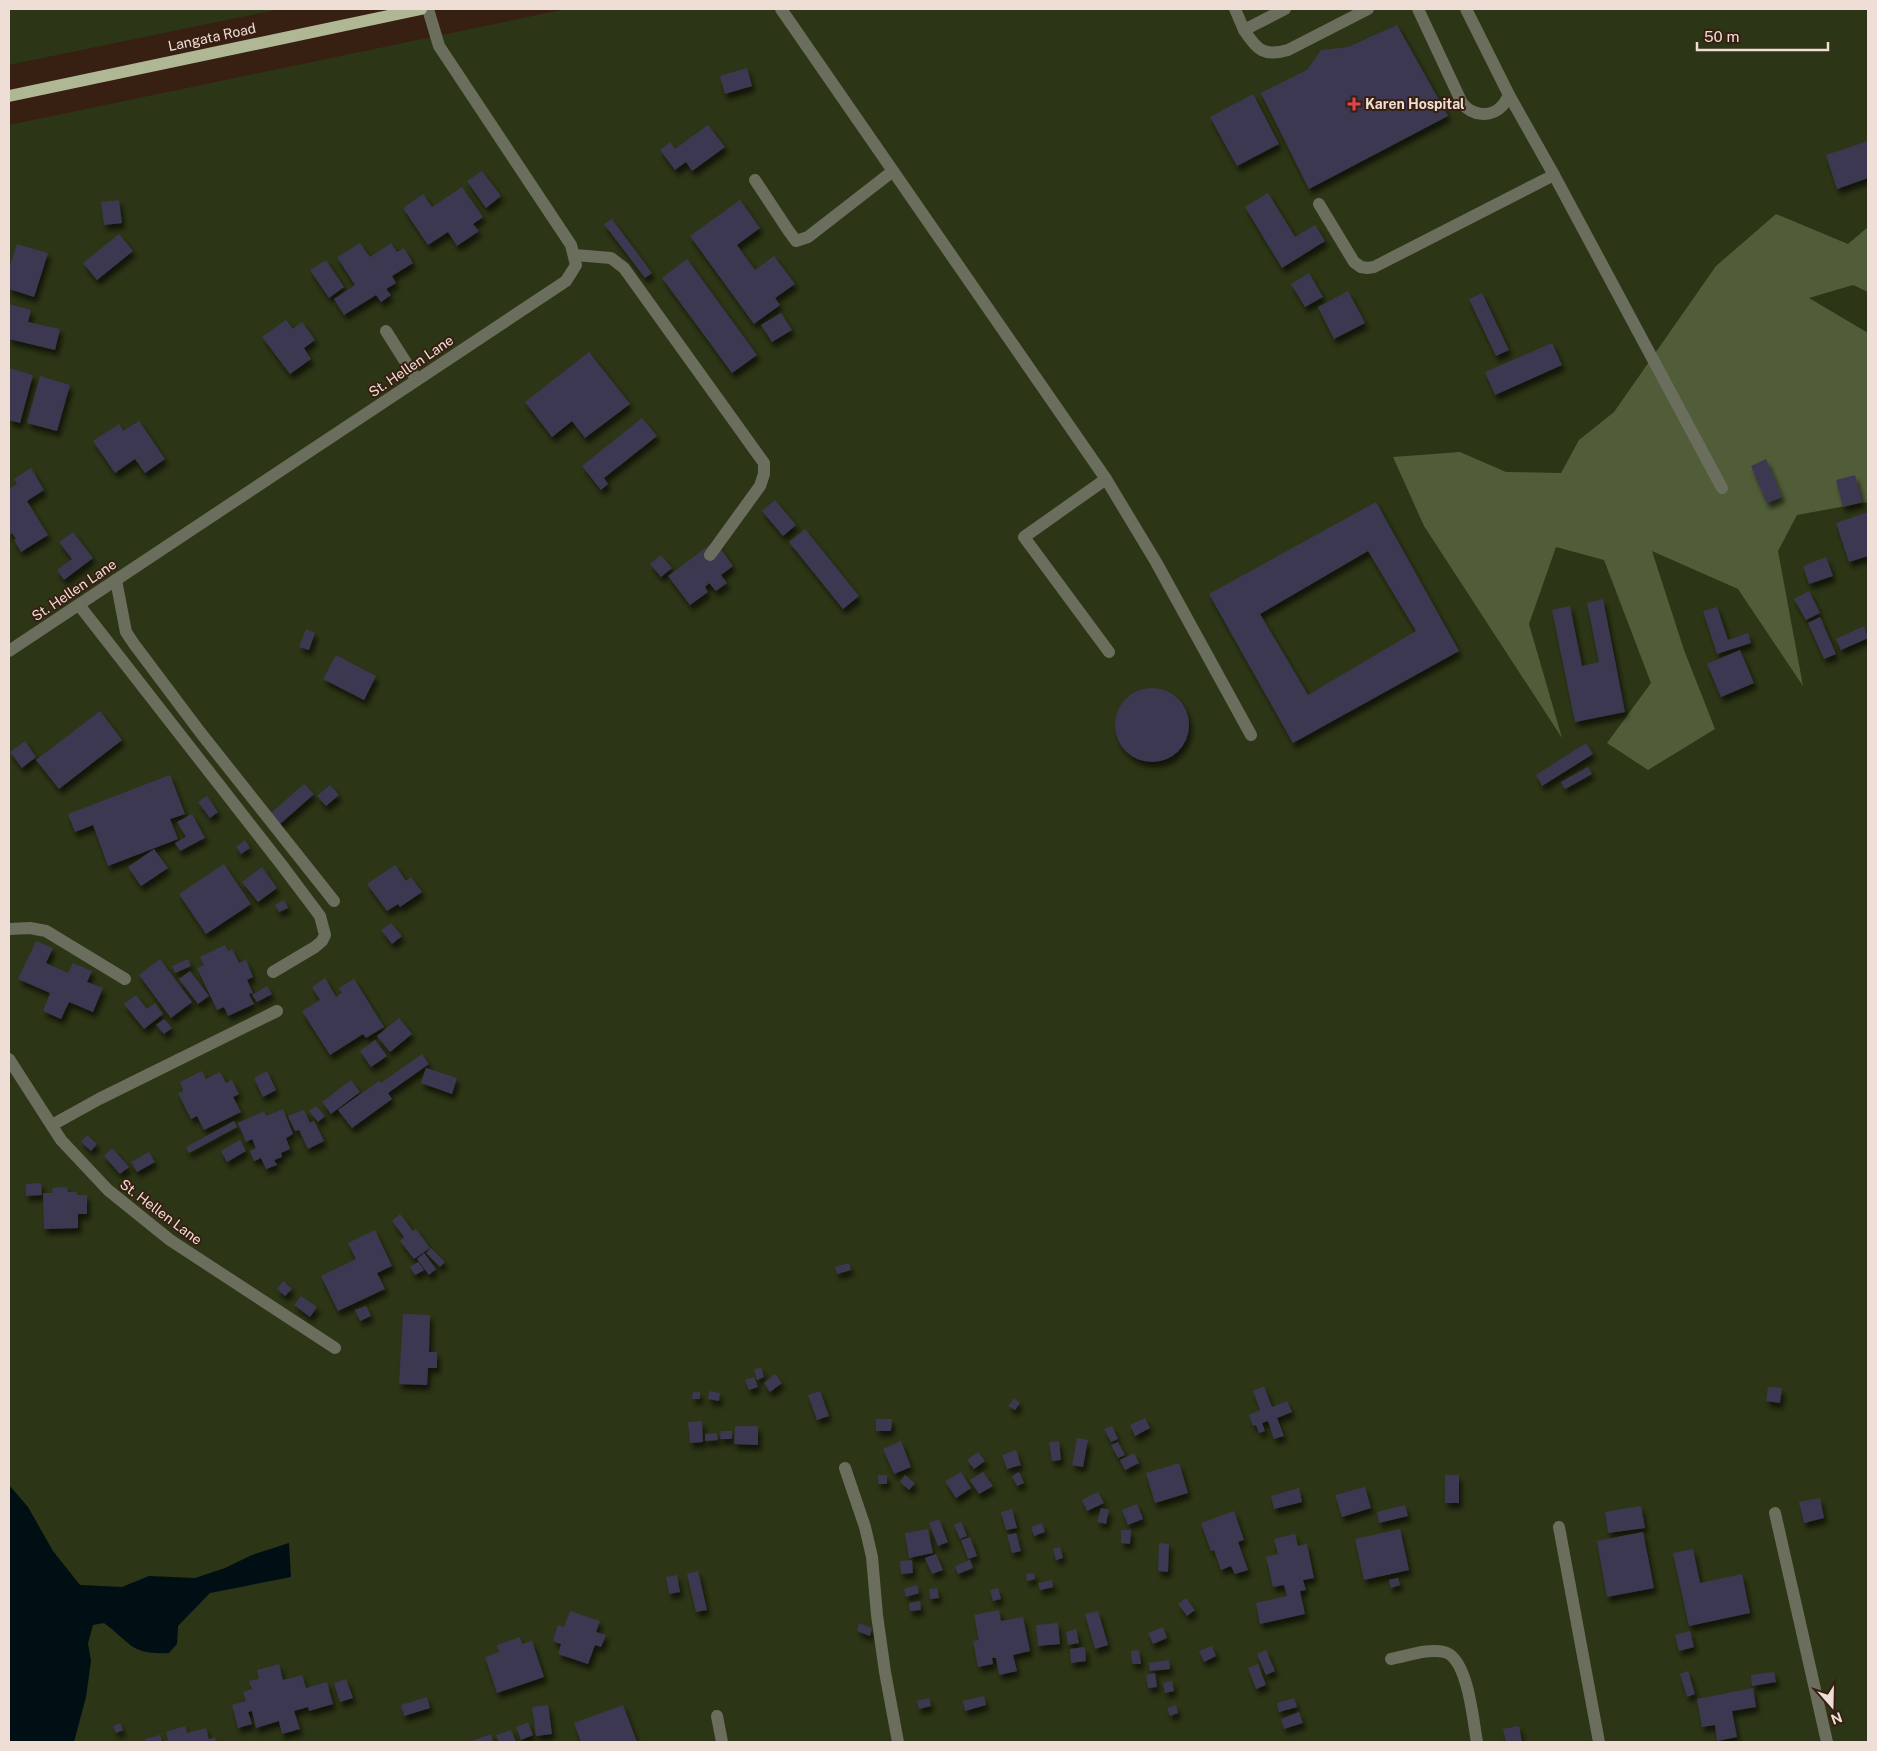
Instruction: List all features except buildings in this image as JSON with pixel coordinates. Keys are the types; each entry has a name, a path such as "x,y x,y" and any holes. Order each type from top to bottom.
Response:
{"main road":[{"name":"Langata Road","path":"9,96 421,9"}],"street":[{"path":"428,9 438,46 571,245 575,256 611,258 624,268 764,463 764,474 760,486 710,555"},
{"path":"781,9 1106,479 1156,562 1251,735"},
{"path":"1235,9 1244,30 1253,44 1262,52 1278,53 1288,50 1368,9"},
{"path":"1244,30 1285,9"},
{"path":"1418,9 1453,87 1466,108 1473,113 1491,114 1502,106 1509,95"},
{"path":"1466,9 1509,95 1722,488"},
{"path":"755,180 796,240 808,237 892,171"},
{"path":"1319,204 1354,262 1367,268 1374,267 1554,175"},
{"name":"St. Hellen Lane","path":"9,651 566,281 576,265 575,256"},
{"path":"386,331 417,380"},
{"path":"1106,479 1024,537 1109,652"},
{"path":"116,580 126,632 134,644 200,732 334,901"},
{"path":"79,605 320,916 325,935 322,941 273,972"},
{"path":"9,929 30,928 46,931 125,979"},
{"path":"52,1126 99,1099 276,1011"},
{"name":"St. Hellen Lane","path":"9,1059 61,1140 108,1190 170,1240 335,1348"},
{"path":"845,1468 872,1557 877,1615 898,1742"},
{"path":"1776,1512 1827,1742"},
{"path":"1559,1527 1599,1742"},
{"path":"1391,1659 1432,1651 1446,1652 1456,1658 1466,1684 1477,1742"},
{"path":"717,1716 722,1742"}],"green space":[{"path":"9,9 280,9 9,65"},
{"path":"566,9 1868,9 1868,1742 9,1742 9,125"},
{"path":"1776,214 1848,244 1868,227 1868,292 1853,285 1809,298 1868,333 1868,502 1797,515 1778,551 1803,686 1738,589 1652,551 1684,650 1715,729 1648,770 1607,743 1651,683 1604,560 1556,547 1529,624 1562,738 1424,526 1393,457 1460,452 1506,472 1561,473 1579,440 1614,412 1716,266"}],"shaded area":[{"path":"9,1485 28,1507 53,1551 80,1585 122,1587 149,1576 195,1578 225,1568 252,1555 289,1543 291,1577 210,1593 178,1626 177,1644 169,1653 139,1650 104,1623 93,1625 88,1643 91,1661 86,1697 74,1742 9,1742"}],"place":[{"name":"Karen Hospital","path":"1354,104"}]}
